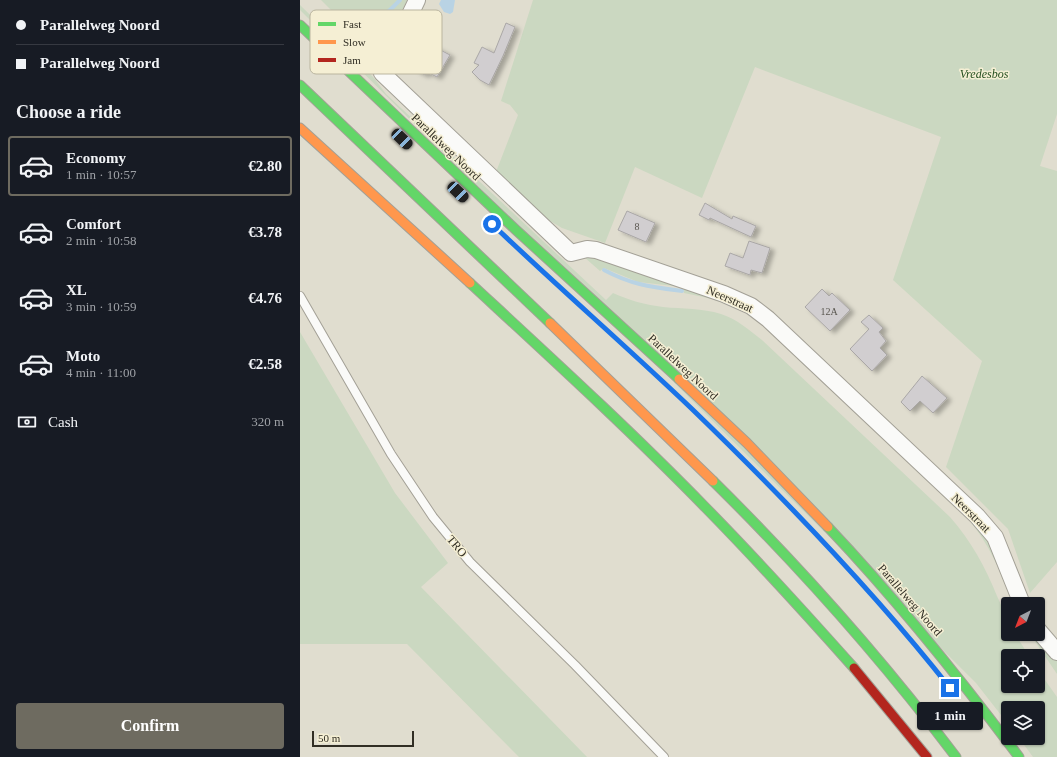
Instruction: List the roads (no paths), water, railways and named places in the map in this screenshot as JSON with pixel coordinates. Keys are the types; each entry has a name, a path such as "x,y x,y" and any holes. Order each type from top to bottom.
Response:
{"highway":[{"name":"Parallelweg Noord","path":"300,25 310,35"},
{"name":"Parallelweg Noord","path":"351,74 517,232 705,402 788,484 856,558 936,649 1019,757"},
{"path":"300,85 663,431 759,526 843,617 935,729 956,757"},
{"path":"300,128 581,388 734,535 844,654 927,757"}],"street":[{"name":"Neerstraat","path":"412,10 417,0"},
{"name":"Neerstraat","path":"383,74 571,253 587,249 596,250 724,294 751,306 768,319 977,516 995,537 1019,597"},
{"path":"1045,638 1057,652"}],"lane":[{"name":"TRO","path":"300,296 391,454 433,517 470,562 575,665 664,757"}],"water":[{"path":"441,0 455,0 453,12 450,14 444,12 439,4"}],"waterway":[{"path":"390,10 400,0"},
{"path":"604,270 642,285 682,291"}],"park label":[{"name":"Vredesbos","path":"984,74"}]}
